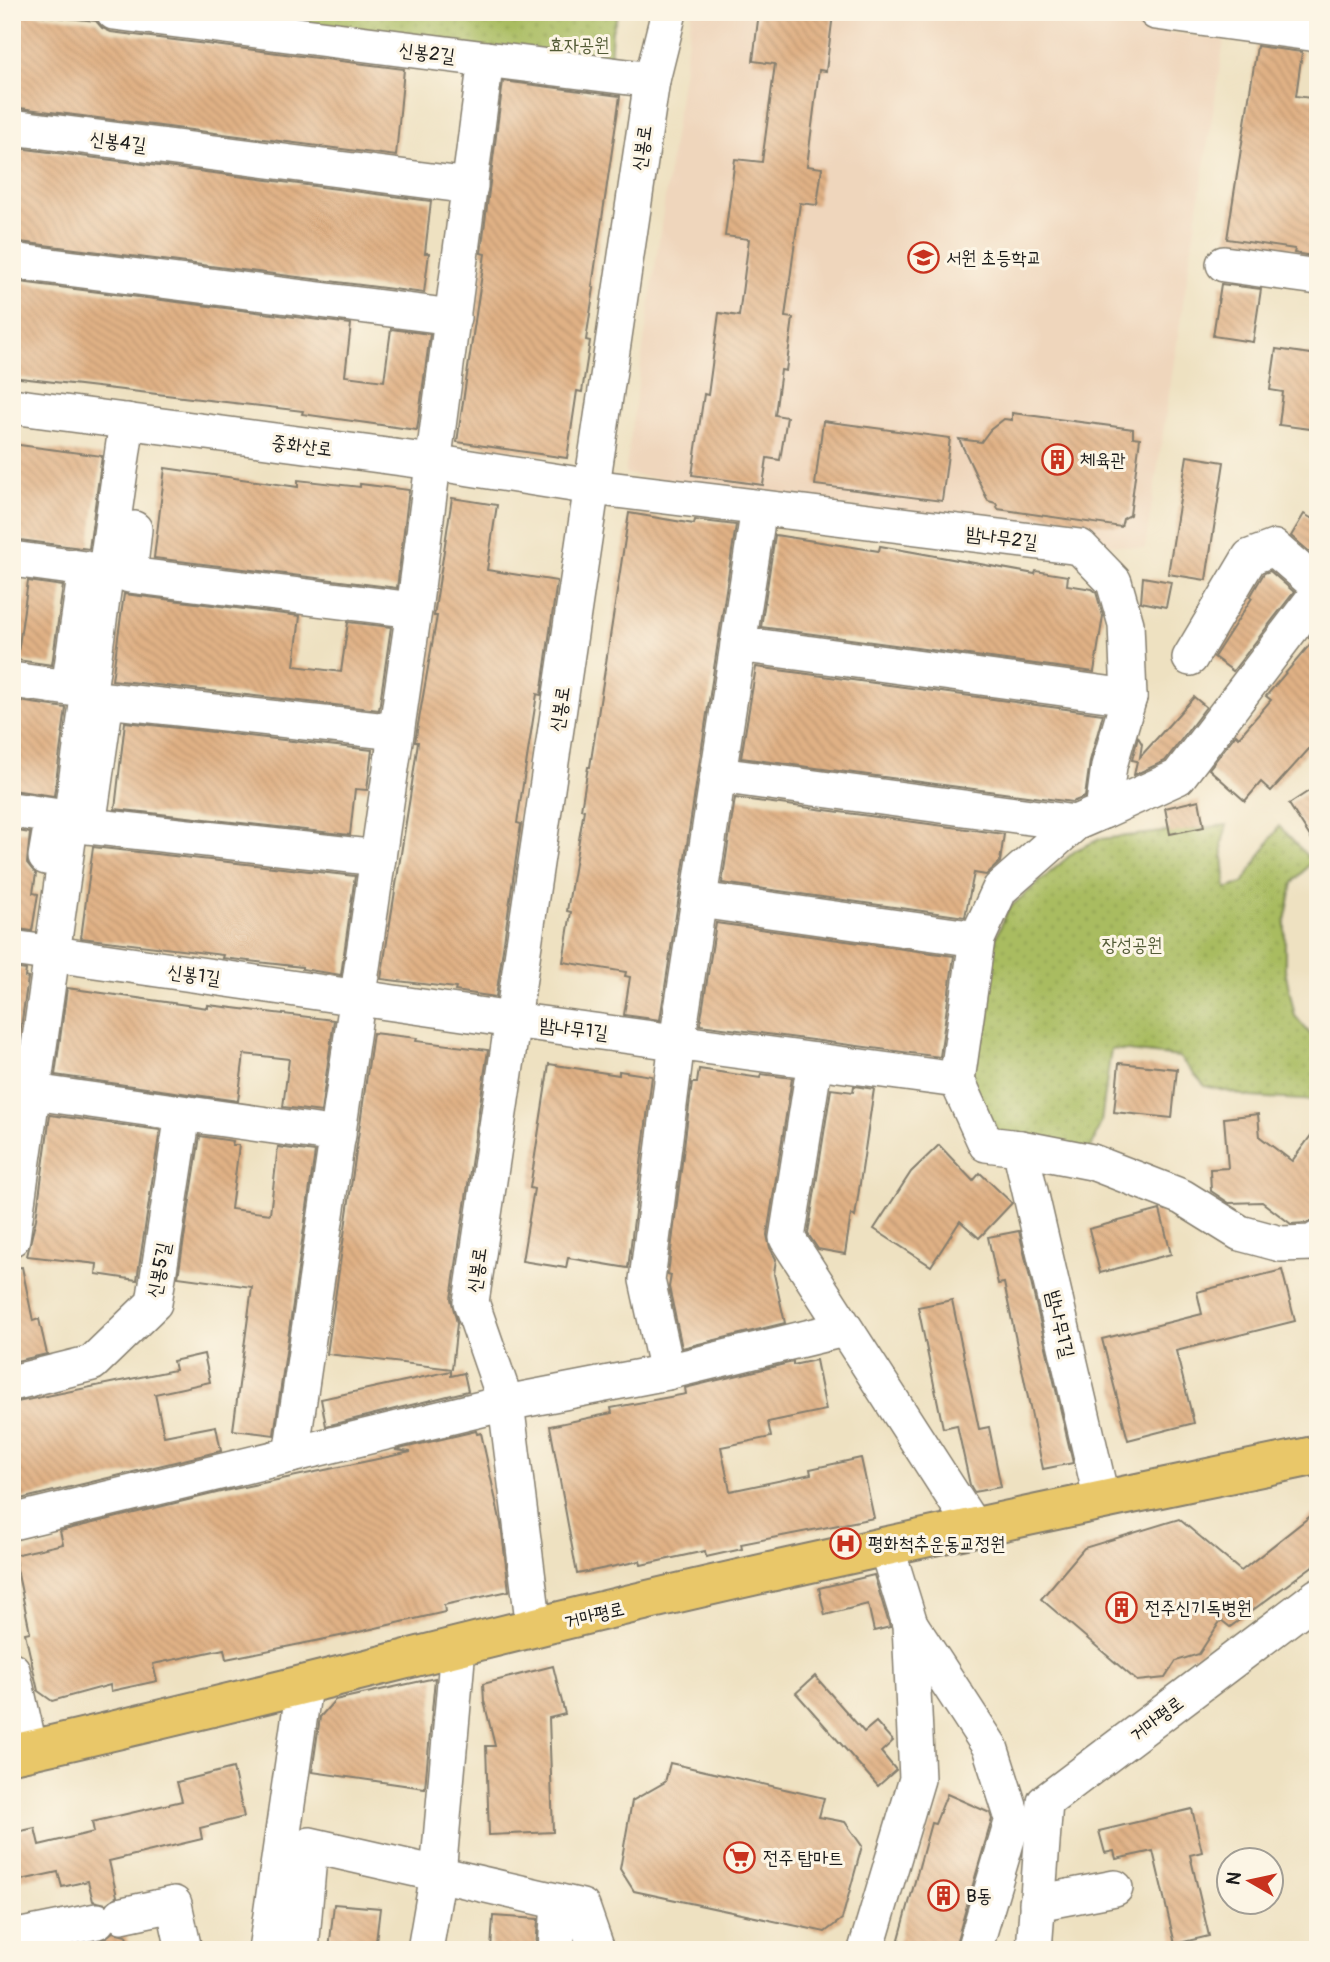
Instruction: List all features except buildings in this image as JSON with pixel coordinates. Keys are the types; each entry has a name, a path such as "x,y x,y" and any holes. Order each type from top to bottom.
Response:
{"main road":[{"name":"거마평로","path":"21,1752 886,1546 1318,1455"}],"street":[{"name":"신봉2길","path":"114,12 652,79"},
{"name":"신봉로","path":"534,1628 506,1403 471,1301 652,79 670,12"},
{"path":"1156,12 1318,34"},
{"path":"291,1455 414,610 486,59"},
{"name":"신봉4길","path":"12,127 470,186"},
{"path":"12,261 453,317"},
{"path":"1224,264 1318,277"},
{"name":"중화산로","path":"12,406 432,462 592,487"},
{"path":"136,423 129,575 414,610"},
{"path":"12,1238 22,1090 136,423"},
{"name":"밤나무2길","path":"592,487 1080,547 1114,582 1126,624 1129,697 1109,766 1089,817"},
{"path":"667,1372 647,1280 677,1041 759,508"},
{"path":"1190,658 1250,557 1274,548 1318,586"},
{"path":"12,559 86,569 69,688 12,680"},
{"path":"1318,593 1178,777 1089,817 1000,889 977,939 957,1080 986,1144 1092,1162 1182,1196 1240,1233 1281,1244 1313,1243 1318,1238"},
{"path":"738,643 1129,697"},
{"path":"378,858 88,826 106,700 396,732"},
{"path":"718,775 1089,817"},
{"path":"12,810 53,816 22,949"},
{"path":"699,900 977,939"},
{"name":"신봉1길","path":"22,949 512,1020"},
{"name":"밤나무1길","path":"512,1020 957,1080"},
{"path":"815,1060 787,1238 973,1527"},
{"path":"22,1090 338,1135"},
{"name":"신봉5길","path":"12,1383 92,1363 154,1303 183,1114"},
{"name":"밤나무1길","path":"1020,1148 1101,1501"},
{"path":"12,1522 506,1403 667,1372 844,1329"},
{"path":"866,1950 917,1779 910,1624 886,1546"},
{"name":"거마평로","path":"1034,1950 1045,1802 1318,1596"},
{"path":"910,1624 990,1747 1013,1819 974,1950"},
{"path":"425,1950 438,1874 458,1648"},
{"path":"12,1670 21,1752"},
{"path":"266,1950 304,1686"},
{"path":"301,1950 310,1845 582,1907 597,1950"},
{"path":"1037,1903 1115,1888"},
{"path":"556,1950 559,1902"},
{"path":"12,1938 90,1928 174,1904 184,1950"}],"shaded area":[{"name":"서원 초등학교","path":"692,12 1015,12 1224,40 1145,549 625,474"}],"green space":[{"name":"효자공원","path":"171,12 619,12 612,30 610,62"},
{"name":"장성공원","path":"1227,825 1222,843 1226,889 1243,883 1279,826 1312,861 1293,883 1285,921 1285,970 1295,1016 1318,1043 1318,1101 1250,1097 1205,1086 1179,1057 1111,1049 1101,1122 1090,1151 996,1135 970,1079 989,954 1008,909 1076,850 1100,839"}],"place":[{"name":"서원 초등학교","path":"923,257"},
{"name":"체육관","path":"1057,459"},
{"name":"평화척추운동교정원","path":"845,1543"},
{"name":"전주신기독병원","path":"1122,1607"},
{"name":"전주 탑마트","path":"740,1857"},
{"name":"B동","path":"943,1895"}]}
